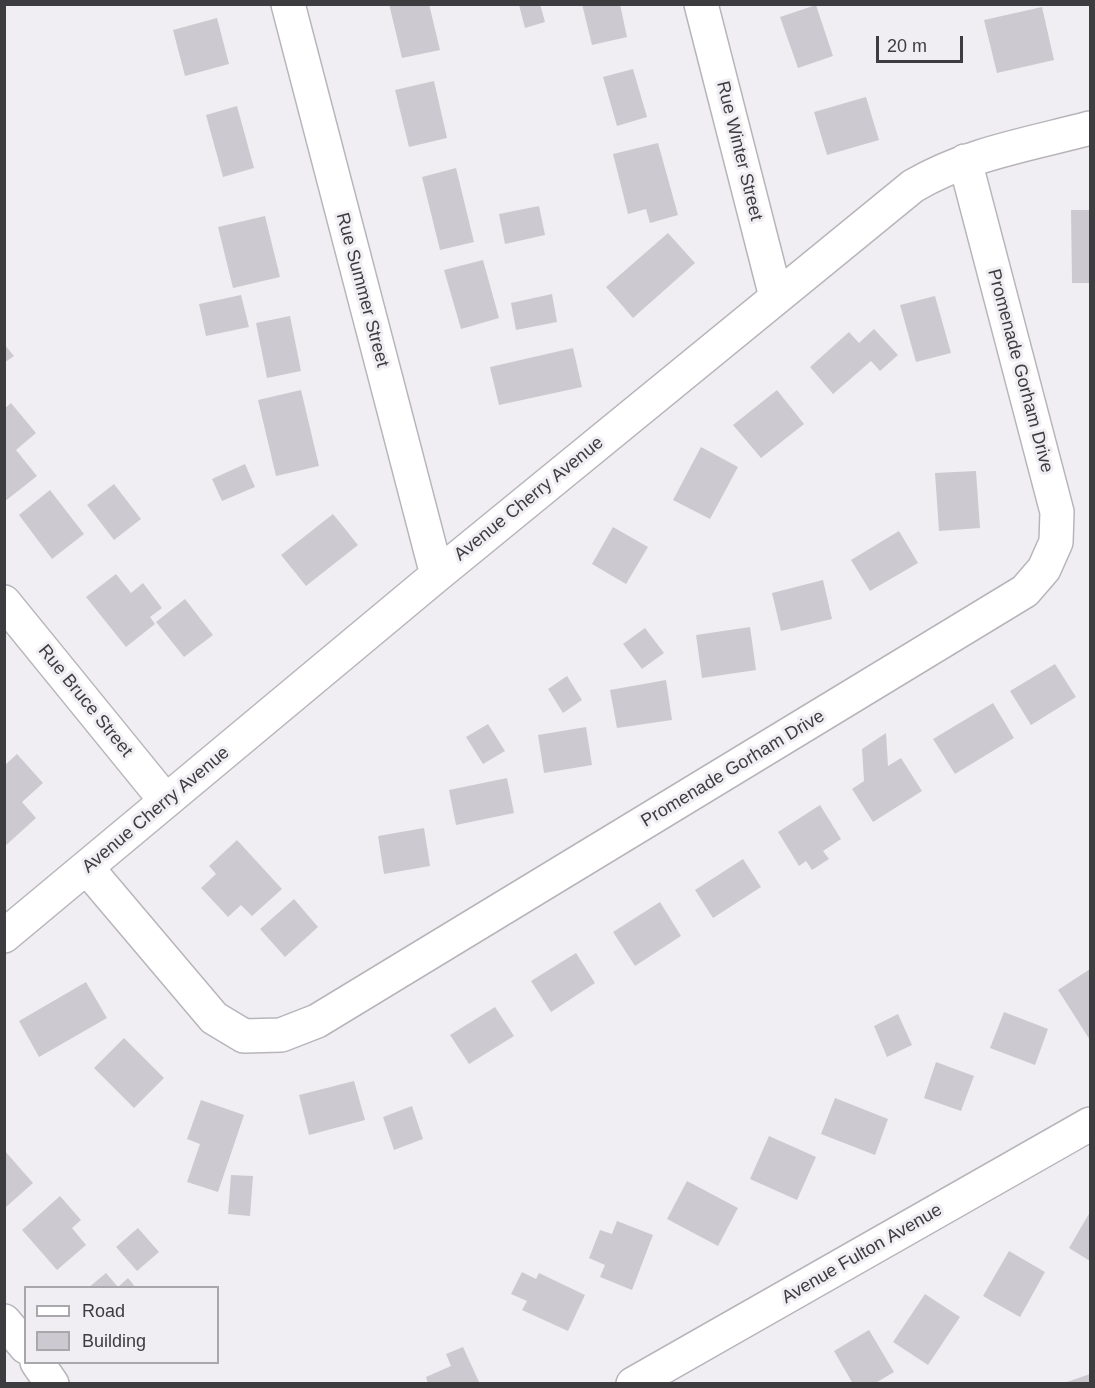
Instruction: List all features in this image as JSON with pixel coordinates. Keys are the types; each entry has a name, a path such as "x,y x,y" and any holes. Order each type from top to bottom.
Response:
{"street":[{"name":"Rue Summer Street","path":"288,4 437,575"},
{"name":"Rue Winter Street","path":"701,4 776,297"},
{"name":"Avenue Cherry Avenue","path":"4,936 437,575 913,186 938,171 965,161 1090,128"},
{"name":"Promenade Gorham Drive","path":"87,868 214,1018 244,1036 281,1035 317,1022 1026,591 1044,569 1056,542 1057,512 965,161"},
{"name":"Rue Bruce Street","path":"4,602 166,801"},
{"name":"Avenue Fulton Avenue","path":"633,1383 1090,1124"},
{"path":"4,1321 24,1345"},
{"path":"38,1364 52,1383"}],"building":[{"path":"389,4 429,4 440,50 402,58"},
{"path":"540,4 545,22 525,28 519,5"},
{"path":"582,4 620,4 627,37 592,45"},
{"path":"816,5 833,56 798,68 780,17"},
{"path":"1042,7 1054,60 997,73 984,20"},
{"path":"217,18 229,64 185,76 173,30"},
{"path":"633,69 647,117 617,126 603,77"},
{"path":"434,81 447,138 409,147 395,90"},
{"path":"866,97 879,140 827,155 814,112"},
{"path":"237,106 254,168 223,177 206,115"},
{"path":"658,143 678,215 650,223 646,209 628,214 613,154"},
{"path":"456,168 474,242 440,250 422,177"},
{"path":"539,206 545,235 505,244 499,214"},
{"path":"1071,210 1090,210 1090,283 1072,283"},
{"path":"265,216 280,277 233,288 218,227"},
{"path":"668,233 695,263 633,318 606,287"},
{"path":"483,260 499,318 461,329 444,270"},
{"path":"552,294 557,322 516,330 511,303"},
{"path":"241,295 249,327 206,336 199,304"},
{"path":"935,296 951,353 916,362 900,305"},
{"path":"290,316 301,371 267,378 256,323"},
{"path":"874,329 898,355 880,371 871,361 833,394 810,367 849,332 859,343"},
{"path":"4,344 14,356 4,363"},
{"path":"573,348 582,387 499,405 490,367"},
{"path":"301,390 319,466 276,476 258,400"},
{"path":"777,390 804,424 761,458 733,425"},
{"path":"11,403 36,433 16,450 37,476 4,502 4,409"},
{"path":"701,447 738,467 710,519 673,500"},
{"path":"245,464 255,487 222,501 212,479"},
{"path":"976,471 980,528 939,531 935,473"},
{"path":"114,484 141,519 114,540 87,505"},
{"path":"50,490 84,534 52,559 19,515"},
{"path":"333,514 358,545 306,586 281,555"},
{"path":"613,527 648,547 626,584 592,564"},
{"path":"899,531 918,563 870,591 851,560"},
{"path":"116,574 131,593 143,583 162,608 150,617 155,624 126,647 86,597"},
{"path":"823,580 832,619 781,631 772,593"},
{"path":"185,599 213,635 184,657 156,622"},
{"path":"750,627 756,670 702,678 696,635"},
{"path":"645,628 664,653 642,669 623,644"},
{"path":"1055,664 1076,697 1031,725 1010,691"},
{"path":"567,676 582,700 563,713 548,689"},
{"path":"666,680 672,720 617,728 610,690"},
{"path":"993,703 1014,738 955,774 933,739"},
{"path":"488,724 505,751 483,764 466,737"},
{"path":"586,727 592,765 544,773 538,735"},
{"path":"886,733 888,766 901,758 922,791 873,822 852,789 864,781 862,749"},
{"path":"17,754 43,783 22,802 36,818 4,847 4,766"},
{"path":"507,778 514,813 456,825 449,790"},
{"path":"820,805 841,839 823,851 829,859 812,870 806,861 799,866 778,832"},
{"path":"424,828 430,866 384,874 378,836"},
{"path":"237,840 282,889 252,916 241,905 228,917 201,888 216,874 209,866"},
{"path":"743,859 761,887 713,918 695,890"},
{"path":"294,899 318,927 285,957 260,929"},
{"path":"660,902 681,936 635,966 613,932"},
{"path":"576,953 595,983 551,1012 531,981"},
{"path":"1090,969 1090,1040 1058,990"},
{"path":"86,982 107,1018 39,1057 19,1021"},
{"path":"495,1007 514,1036 469,1064 450,1035"},
{"path":"1004,1012 1048,1029 1035,1065 990,1048"},
{"path":"898,1014 912,1045 887,1057 874,1026"},
{"path":"124,1038 164,1078 134,1108 94,1068"},
{"path":"936,1062 974,1076 961,1111 924,1098"},
{"path":"354,1081 365,1120 309,1135 299,1095"},
{"path":"835,1098 888,1119 875,1155 821,1134"},
{"path":"201,1100 244,1115 218,1192 187,1182 200,1144 187,1139"},
{"path":"412,1106 423,1139 394,1150 383,1117"},
{"path":"769,1136 816,1157 797,1200 750,1179"},
{"path":"4,1150 33,1183 6,1207 4,1206"},
{"path":"231,1175 253,1176 250,1216 228,1214"},
{"path":"687,1181 738,1208 718,1246 667,1219"},
{"path":"60,1196 81,1220 72,1228 86,1245 57,1270 22,1230"},
{"path":"1090,1212 1090,1261 1069,1248"},
{"path":"617,1221 653,1235 632,1290 600,1277 605,1265 589,1258 600,1230 612,1234"},
{"path":"138,1228 159,1252 137,1271 116,1247"},
{"path":"1009,1251 1045,1272 1020,1317 983,1296"},
{"path":"522,1272 536,1279 539,1273 585,1295 568,1331 522,1310 527,1301 511,1294"},
{"path":"106,1273 117,1286 90,1286"},
{"path":"128,1278 134,1286 119,1286"},
{"path":"925,1294 960,1317 928,1365 893,1342"},
{"path":"869,1330 894,1372 874,1384 853,1384 834,1351"},
{"path":"463,1347 480,1384 428,1384 426,1377 451,1366 446,1354"},
{"path":"1090,1374 1090,1384 1064,1384 1064,1383"}]}
